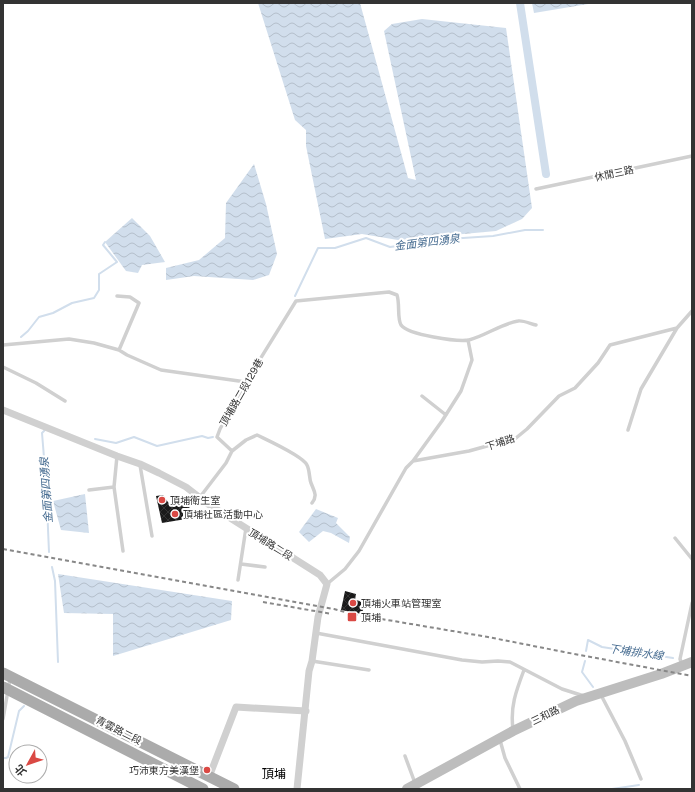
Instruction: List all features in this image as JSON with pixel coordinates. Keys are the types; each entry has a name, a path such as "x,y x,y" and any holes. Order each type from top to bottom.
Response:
{"main road":[{"name":"三和路","path":"413,788 513,731 585,697 661,674 692,662"},
{"name":"青雲路二段","path":"7,674 234,789"},
{"name":"青雲路二段","path":"6,688 203,789"}],"street":[{"name":"頂埔路二段","path":"3,410 140,464 186,487 200,498 320,575 327,584"},
{"path":"297,789 309,671 312,661 320,607 327,584"},
{"path":"209,777 236,707 306,711"}],"lane":[{"name":"休閒三路","path":"536,189 692,156"},
{"name":"頂埔路二段129巷","path":"232,451 217,437 246,382 296,301 389,292 397,295 399,302 399,321 403,327 411,331 440,338 468,340"},
{"path":"117,296 130,297 139,303 119,350"},
{"path":"628,430 641,389 676,328 692,311"},
{"path":"327,584 345,568 359,551 402,474 413,461 461,391 472,360 468,340 520,320 536,326"},
{"name":"下埔路","path":"413,461 469,451 516,438 527,429 559,396 575,388 598,363 610,345 676,328"},
{"path":"3,345 69,339 94,343 119,350 127,356 161,370 246,382"},
{"path":"3,366 36,382 65,401"},
{"path":"422,396 446,414"},
{"path":"200,498 226,463 232,451 246,440 257,435 298,456 307,463 310,482 316,492 315,499 312,503"},
{"path":"117,456 114,487 123,550"},
{"path":"140,464 152,536"},
{"path":"89,490 114,487"},
{"path":"238,580 246,528"},
{"path":"675,538 692,559"},
{"path":"241,564 265,568"},
{"path":"682,665 680,659 692,603"},
{"path":"315,633 462,660 510,662 562,689 585,697"},
{"path":"312,661 369,670"},
{"path":"513,731 511,715 517,688 524,670"},
{"path":"3,720 7,674"},
{"path":"600,692 625,741 641,779"},
{"path":"500,739 505,758 520,789"},
{"path":"406,756 413,788"}],"water":[{"path":"258,3 360,3 408,178 416,180 384,31 392,24 422,19 506,28 532,208 522,219 496,231 398,240 362,234 325,239 306,146 306,130 295,120"},
{"path":"532,3 594,3 534,13"},
{"path":"254,164 266,204 277,254 269,275 253,280 194,276 166,280 166,268 199,260 225,238 226,203"},
{"path":"132,218 150,236 165,262 142,265 138,273 126,271 105,242"},
{"path":"85,494 89,533 61,530 53,501"},
{"path":"316,509 338,518 336,523 350,537 349,543 331,533 323,531 309,542 299,532"},
{"path":"58,574 232,601 231,620 113,656 113,614 64,613"}],"building":[{"name":"頂埔社區活動中心","path":"163,495 170,505 188,502 192,518 162,523 156,496"},
{"name":"頂埔火車站管理室","path":"345,591 356,594 355,600 365,602 362,614 341,610"}],"waterway":[{"path":"520,3 546,174"},
{"name":"金面第四湧泉","path":"295,296 318,248 335,248 366,238 390,247 448,239 493,236 525,230 543,230"},
{"path":"21,337 39,317 53,313 72,303 94,298 99,290 99,274 117,262 103,245 105,242"},
{"name":"金面第四湧泉","path":"45,430 42,433 49,552"},
{"name":"金面第四湧泉","path":"95,439 116,443 134,437 157,446 202,436 208,438 213,437"},
{"name":"金面第四湧泉","path":"52,567 55,581 58,662"},
{"name":"下埔排水線","path":"586,651 588,640 602,647 673,658"},
{"name":"下埔排水線","path":"585,661 582,672 593,687"},
{"name":"金面第四湧泉","path":"3,758 8,757 19,711 24,706"},
{"path":"612,789 639,785"}],"railway":[{"path":"3,549 334,609 352,614 488,637 692,676"},
{"path":"263,602 332,614"}],"place":[{"name":"頂埔衛生室","path":"162,500"},
{"name":"頂埔社區活動中心","path":"175,514"},
{"name":"頂埔火車站管理室","path":"353,603"},
{"name":"頂埔","path":"352,617"},
{"name":"巧沛東方美漢堡","path":"207,770"}],"district":[{"name":"頂埔","path":"274,774"}]}
